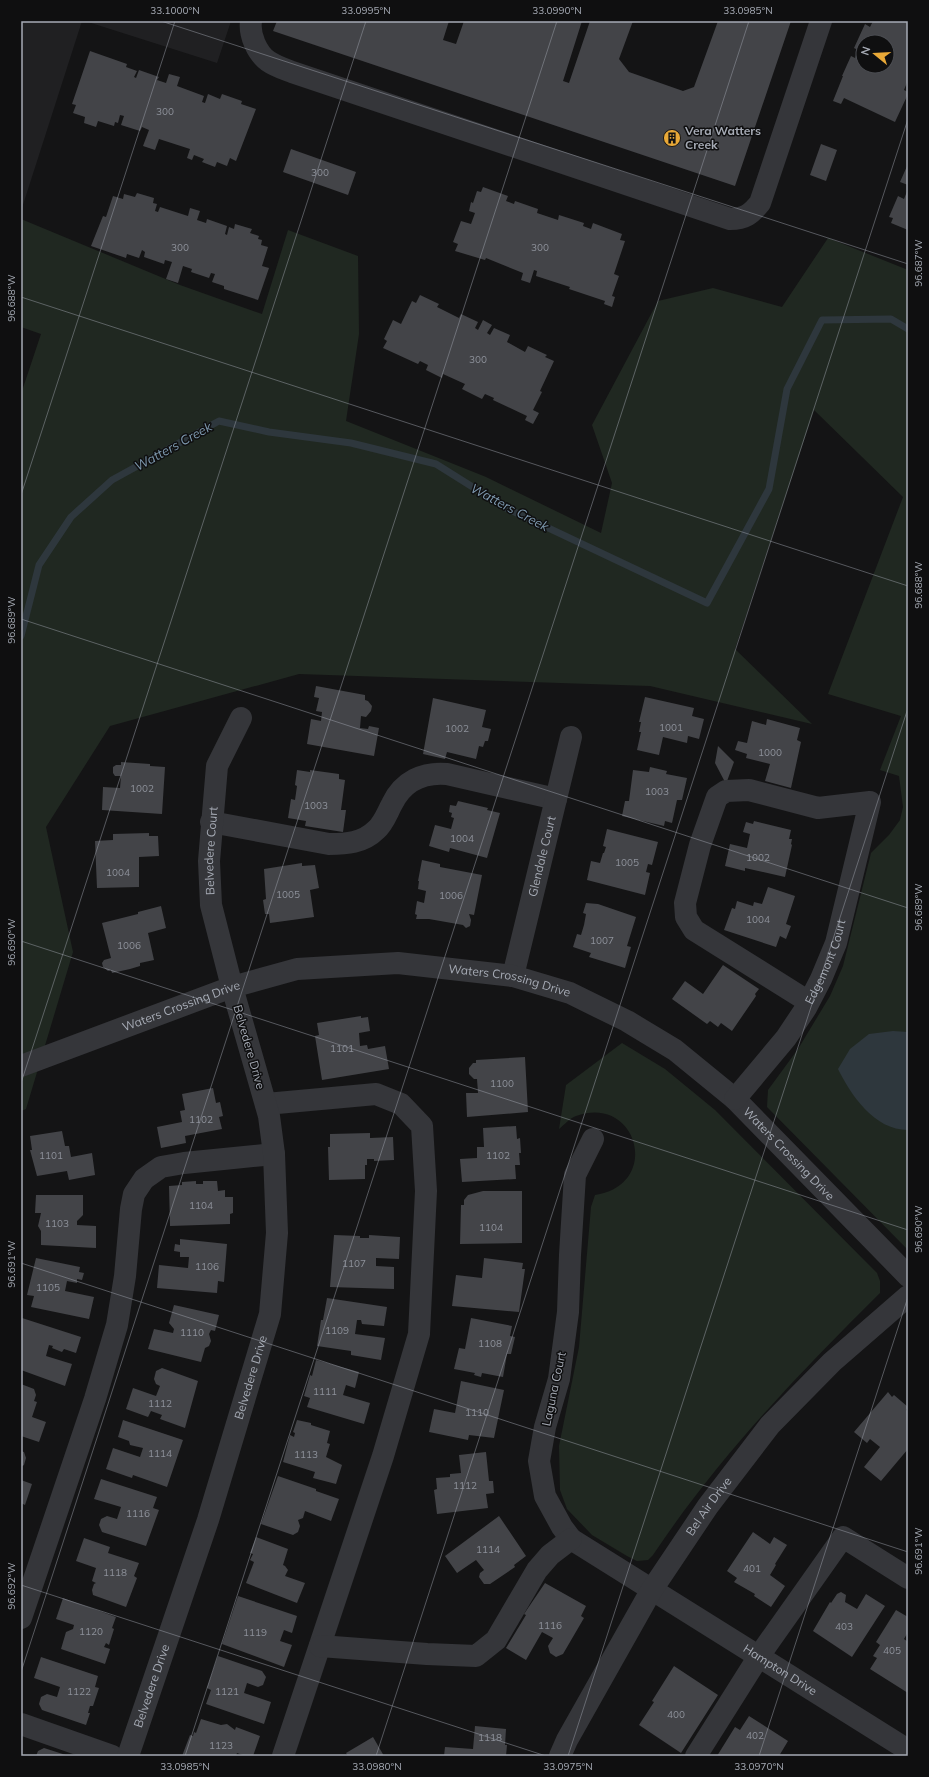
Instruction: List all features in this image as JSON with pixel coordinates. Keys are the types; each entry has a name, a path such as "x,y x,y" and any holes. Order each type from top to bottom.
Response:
{"street":[{"path":"251,21 250,27 254,44 267,61 292,72 730,220 740,219 750,214 760,203 821,21"},
{"name":"Belvedere Court","path":"232,987 211,905 209,861 216,766 241,718"},
{"name":"Glendale Court","path":"513,976 571,737"},
{"path":"211,822 329,844 346,844 361,840 375,831 386,818 399,791 409,782 421,776 434,773 447,774 556,799"},
{"name":"Edgemont Court","path":"736,1099 786,1038 809,1002 821,979 836,943 870,802 818,808 749,790 726,791 717,797 700,844 685,903 686,917 694,930 809,1002"},
{"name":"Waters Crossing Drive","path":"21,1066 232,987 297,969 398,963 513,976 570,993 627,1021 675,1050 736,1099 908,1276"},
{"name":"Belvedere Drive","path":"128,1756 208,1520 270,1314 277,1233 274,1154 266,1104 232,987"},
{"path":"266,1104 376,1094 401,1104 422,1126 426,1191 419,1334 384,1456 283,1756"},
{"name":"Laguna Court","path":"593,1139 575,1175 568,1312 559,1378 545,1427 539,1461 545,1496 562,1527 571,1539 652,1591"},
{"path":"21,1618 96,1399 117,1325 125,1276 130,1209 134,1194 144,1179 161,1168 184,1163 274,1154"},
{"name":"Bel Air Drive","path":"560,1756 567,1740 652,1591 708,1506 770,1425 832,1362 908,1296"},
{"path":"696,1756 759,1656 843,1537 908,1578"},
{"path":"320,1646 476,1656 496,1640 537,1570 550,1555 571,1539"},
{"name":"Hampton Drive","path":"652,1591 759,1656 908,1750"},
{"path":"21,1724 112,1756"}],"shaded area":[{"path":"21,21 82,21 21,211"},
{"path":"85,21 231,21 217,63"},
{"path":"21,219 180,285 262,314 288,230 358,256 359,334 346,421 486,477 601,533 612,483 592,425 658,301 713,288 782,307 828,238 908,270 908,1250 767,1107 768,1090 798,1049 830,996 843,966 871,853 889,835 900,820 903,807 899,776 880,770 901,716 828,694 903,497 814,410 735,649 812,724 650,686 299,674 110,726 46,827 73,952 26,1109 21,1111 21,394 41,334 21,327"},
{"path":"893,1031 908,1032 908,1130 896,1128 874,1118 857,1100 838,1069 850,1049 869,1034"},
{"path":"622,1043 665,1069 715,1110 877,1273 880,1281 880,1293 789,1386 731,1451 704,1485 653,1555 648,1560 637,1561 592,1535 567,1509 560,1490 559,1446 579,1347 591,1207 595,1195 616,1188 629,1175 635,1160 634,1144 627,1129 615,1118 597,1113 576,1116 559,1129 566,1085"}],"building":[{"name":"Vera Watters Creek","path":"277,21 449,21 443,40 456,44 464,21 582,21 563,81 569,83 590,21 633,21 619,59 629,72 683,91 694,87 718,21 791,21 735,186 273,31"},
{"path":"873,21 908,21 908,80 904,90 908,92 908,94 895,122 844,98 841,104 833,101 851,56 855,58 855,74 895,74 895,34 860,34 865,24 870,27"},
{"path":"90,51 127,64 126,67 137,71 134,77 136,78 139,70 159,77 157,80 166,83 169,74 180,77 177,86 204,96 202,102 205,103 208,94 220,99 222,94 242,101 241,104 256,109 236,161 230,158 227,166 217,162 215,167 202,162 204,159 194,155 192,160 187,158 190,149 159,139 155,150 143,146 149,130 142,127 140,131 121,125 124,116 120,115 118,123 115,122 114,126 98,121 96,127 84,123 85,117 73,113 76,105 72,104"},
{"path":"821,144 837,150 826,181 810,175"},
{"path":"291,149 356,172 348,195 283,172"},
{"path":"908,164 908,185 900,182"},
{"path":"483,187 508,196 506,201 514,204 515,201 538,209 537,213 558,220 559,215 584,223 583,226 591,229 593,223 622,234 620,240 625,241 614,274 619,276 612,296 615,297 612,307 604,304 605,301 569,289 570,287 536,276 537,271 534,270 530,283 521,280 523,273 486,258 485,260 455,251 458,244 453,242 461,221 471,224 475,213 469,211 471,202 473,203 477,191 481,192"},
{"path":"908,189 908,230 891,223 893,218 889,217 898,196 904,199"},
{"path":"137,193 154,198 153,203 157,204 155,211 158,212 160,207 188,216 190,208 200,211 197,220 206,223 207,219 227,226 225,234 227,235 229,227 234,229 235,224 252,229 250,233 259,236 258,239 262,240 261,245 268,247 262,266 269,268 258,300 224,289 224,286 212,282 215,274 211,273 209,278 191,272 192,269 183,266 178,283 166,279 172,262 165,260 164,264 144,257 145,252 142,250 139,258 127,254 126,258 91,246 103,216 106,217 113,196 123,199 124,194 135,197"},
{"path":"420,295 439,304 437,307 459,318 461,314 478,322 475,328 478,330 483,320 492,325 487,333 490,335 494,328 510,335 507,342 525,352 528,346 547,355 545,357 554,361 533,410 539,413 533,424 525,420 527,416 493,400 494,398 485,394 482,399 462,389 465,384 443,374 442,378 426,370 428,365 420,361 418,364 383,348 387,341 384,339 393,320 401,324 412,301 416,303"},
{"path":"316,686 365,695 365,700 372,706 371,711 366,717 361,716 360,728 368,729 369,726 379,728 374,756 307,744 311,719 321,721 322,712 316,711 319,698 314,697"},
{"path":"645,697 694,708 692,716 704,719 699,739 688,736 687,743 663,737 659,755 637,750 641,732 639,732 641,722 639,722"},
{"path":"433,698 486,710 482,727 491,729 488,741 485,741 483,747 479,746 476,759 447,752 445,759 423,754"},
{"path":"767,719 800,728 797,740 801,742 791,788 765,781 770,764 746,758 747,754 735,750 738,741 747,743 752,721 766,725"},
{"path":"718,746 734,762 726,784 715,763"},
{"path":"121,762 150,764 150,766 165,767 162,814 102,810 103,787 120,788 121,776 115,776 113,773 113,767 116,765 121,765"},
{"path":"650,767 667,771 666,774 687,778 682,800 677,800 672,823 665,821 664,826 622,816 625,801 629,801 633,770 649,772"},
{"path":"297,770 310,772 310,770 339,774 339,779 345,780 341,810 346,810 343,832 305,826 306,821 288,818 291,799 295,800"},
{"path":"458,801 488,808 487,810 500,813 487,858 450,848 449,852 429,846 435,825 451,829 454,818 451,817 452,813 449,812 450,805 456,806"},
{"path":"754,821 791,830 789,839 792,839 792,845 785,877 745,868 745,871 725,866 730,844 747,848 750,834 743,832 746,822 753,824"},
{"path":"607,829 658,842 652,865 648,864 646,872 650,873 645,895 587,880 591,861 600,863 604,853 606,847 603,846"},
{"path":"149,833 149,836 158,836 159,856 139,857 139,887 97,888 95,841 113,840 113,834"},
{"path":"422,860 440,864 440,867 482,875 474,915 469,914 471,920 470,926 466,928 463,925 429,919 416,919 417,915 415,914 417,901 424,903 426,891 418,889"},
{"path":"302,863 302,866 315,865 319,888 310,890 314,917 270,923 269,914 265,914 263,900 266,899 264,869"},
{"path":"768,887 795,896 786,924 791,926 786,939 780,936 776,947 724,930 732,908 735,909 737,901 753,906 754,902 762,904"},
{"path":"586,903 598,904 636,917 627,946 631,947 625,968 589,957 591,953 573,947 577,934 581,935 584,925 586,914 583,913"},
{"path":"161,906 166,928 148,933 154,960 140,963 140,966 112,973 111,970 108,971 103,967 102,963 104,960 111,958 102,923 138,914 138,912"},
{"path":"723,965 759,989 755,994 756,996 732,1031 721,1023 718,1027 710,1021 707,1024 672,999 685,981 703,994"},
{"path":"361,1016 361,1018 368,1017 370,1031 359,1033 360,1046 367,1045 368,1049 385,1046 389,1069 322,1080 315,1036 319,1035 317,1023"},
{"path":"525,1057 528,1112 467,1117 466,1093 478,1093 477,1079 474,1079 469,1074 469,1068 473,1063 476,1063 476,1060"},
{"path":"213,1088 216,1103 220,1102 223,1116 219,1117 222,1129 185,1136 186,1143 161,1148 157,1127 182,1122 180,1111 185,1110 182,1094"},
{"path":"516,1126 517,1139 520,1138 521,1153 519,1153 520,1165 515,1165 516,1179 462,1182 460,1159 477,1158 477,1147 484,1147 483,1128"},
{"path":"62,1131 65,1146 69,1146 71,1157 92,1153 95,1175 69,1180 67,1171 37,1176 30,1150 32,1150 30,1136"},
{"path":"370,1133 370,1138 393,1137 394,1160 374,1161 374,1159 367,1159 367,1165 365,1165 365,1179 329,1180 328,1147 330,1147 330,1134"},
{"path":"196,1181 196,1184 203,1184 203,1181 217,1181 218,1191 225,1190 225,1197 233,1197 233,1213 230,1214 230,1224 170,1226 169,1186 182,1185 182,1182"},
{"path":"483,1191 522,1191 522,1243 460,1244 461,1205 464,1205 464,1200 468,1195"},
{"path":"36,1195 83,1195 83,1215 77,1221 77,1225 96,1226 96,1248 41,1245 41,1231 38,1226 41,1213 35,1213"},
{"path":"334,1235 360,1236 360,1238 369,1238 369,1235 400,1237 399,1259 376,1258 376,1266 394,1267 394,1289 330,1287"},
{"path":"180,1239 227,1244 224,1282 218,1281 217,1293 157,1288 159,1265 188,1268 189,1257 180,1257 180,1252 174,1251 175,1244 180,1245"},
{"path":"36,1258 80,1267 79,1272 84,1273 82,1280 77,1279 77,1283 67,1281 65,1291 94,1297 89,1319 31,1307 34,1296 27,1295"},
{"path":"484,1258 523,1263 522,1269 525,1269 519,1312 452,1306 456,1275 482,1278"},
{"path":"327,1298 387,1307 384,1326 362,1324 361,1320 357,1320 355,1334 385,1338 381,1360 351,1355 351,1351 317,1346 321,1320 323,1320"},
{"path":"174,1305 219,1315 215,1331 211,1330 209,1334 211,1341 209,1346 205,1348 201,1362 148,1349 154,1329 173,1333 174,1329 169,1323"},
{"path":"22,1318 81,1337 76,1353 64,1349 62,1352 52,1348 53,1346 49,1345 46,1356 72,1364 65,1386 21,1370"},
{"path":"471,1318 512,1326 510,1336 515,1337 511,1354 507,1354 503,1377 482,1373 481,1377 474,1375 475,1373 454,1369 459,1348 465,1349"},
{"path":"316,1360 359,1372 355,1388 346,1385 343,1395 370,1403 364,1424 307,1407 310,1398 304,1396 310,1375 312,1376"},
{"path":"162,1368 198,1381 185,1428 160,1419 162,1415 151,1411 148,1417 126,1409 133,1388 156,1396 160,1386 156,1384 154,1379 156,1371"},
{"path":"461,1381 504,1390 494,1438 469,1435 468,1440 429,1432 434,1409 455,1413"},
{"path":"21,1384 34,1389 36,1395 34,1401 37,1402 32,1417 46,1422 39,1442 21,1436"},
{"path":"888,1392 892,1397 894,1395 908,1407 906,1410 908,1411 908,1449 881,1481 864,1467 880,1447 870,1439 867,1443 854,1432"},
{"path":"123,1420 183,1440 167,1487 133,1475 132,1478 106,1469 113,1448 140,1457 143,1448 130,1445 129,1441 118,1437"},
{"path":"297,1420 311,1423 311,1425 330,1431 327,1443 330,1444 326,1457 342,1465 336,1484 313,1478 315,1472 283,1462 290,1435 294,1437 295,1433 293,1432"},
{"path":"21,1451 24,1452 26,1458 24,1465 21,1467"},
{"path":"486,1452 489,1481 493,1481 494,1493 486,1494 488,1508 437,1514 434,1490 437,1489 436,1478 450,1477 450,1474 461,1473 459,1455"},
{"path":"278,1476 316,1489 316,1491 339,1499 331,1521 305,1511 303,1518 298,1520 300,1526 298,1532 293,1535 261,1524"},
{"path":"101,1479 157,1497 153,1508 159,1510 146,1546 102,1532 99,1525 101,1519 107,1516 117,1519 121,1507 94,1499"},
{"path":"21,1480 32,1484 25,1505 21,1503"},
{"path":"499,1516 526,1556 514,1565 515,1567 490,1584 484,1584 479,1577 480,1573 484,1570 476,1560 457,1573 445,1556"},
{"path":"753,1532 770,1544 774,1537 787,1545 770,1575 785,1586 771,1607 754,1596 755,1594 734,1582 737,1578 727,1571"},
{"path":"256,1537 288,1549 283,1565 288,1570 285,1576 305,1583 297,1603 246,1583 254,1562 250,1560 253,1554 250,1553"},
{"path":"84,1538 110,1547 108,1553 139,1563 134,1576 137,1578 126,1607 93,1595 92,1590 94,1584 96,1583 92,1581 96,1568 76,1561"},
{"path":"545,1583 586,1606 581,1616 584,1618 563,1654 556,1657 550,1653 548,1646 553,1638 542,1632 526,1660 506,1648 526,1615 524,1614"},
{"path":"841,1592 846,1595 845,1602 857,1609 866,1594 885,1606 852,1657 813,1631 830,1602 831,1603 837,1594"},
{"path":"238,1596 297,1616 292,1633 284,1630 280,1641 292,1645 284,1667 222,1644"},
{"path":"63,1598 116,1617 112,1628 114,1629 109,1645 106,1643 104,1647 110,1649 105,1664 61,1649 66,1632 73,1629 74,1625 56,1619"},
{"path":"896,1610 908,1617 908,1632 904,1639 908,1642 908,1693 870,1669 877,1658 873,1656 880,1645 876,1642"},
{"path":"218,1656 262,1671 266,1677 263,1685 258,1687 247,1683 244,1693 271,1702 264,1724 206,1704 211,1690 207,1688"},
{"path":"41,1657 98,1676 95,1687 99,1688 93,1706 90,1706 88,1713 90,1713 86,1725 42,1710 39,1704 41,1697 47,1694 57,1697 60,1687 34,1678"},
{"path":"674,1666 718,1695 681,1753 639,1725"},
{"path":"749,1716 788,1741 779,1756 717,1756 735,1727 740,1730"},
{"path":"201,1719 221,1725 227,1724 235,1730 236,1727 260,1736 253,1756 245,1756 237,1753 236,1756 182,1756 190,1735 193,1736 194,1732 196,1733"},
{"path":"475,1726 506,1729 506,1756 444,1756 445,1747 473,1749"},
{"path":"373,1737 384,1756 348,1756 346,1753"},
{"path":"44,1748 69,1756 36,1756 38,1751"}],"waterway":[{"name":"Watters Creek","path":"21,636 39,565 71,517 112,480 219,421 269,432 351,443 436,464 506,508 707,603 769,489 787,389 822,320 891,319 908,329"}],"place":[{"name":"Vera Watters Creek","path":"672,138"}]}
